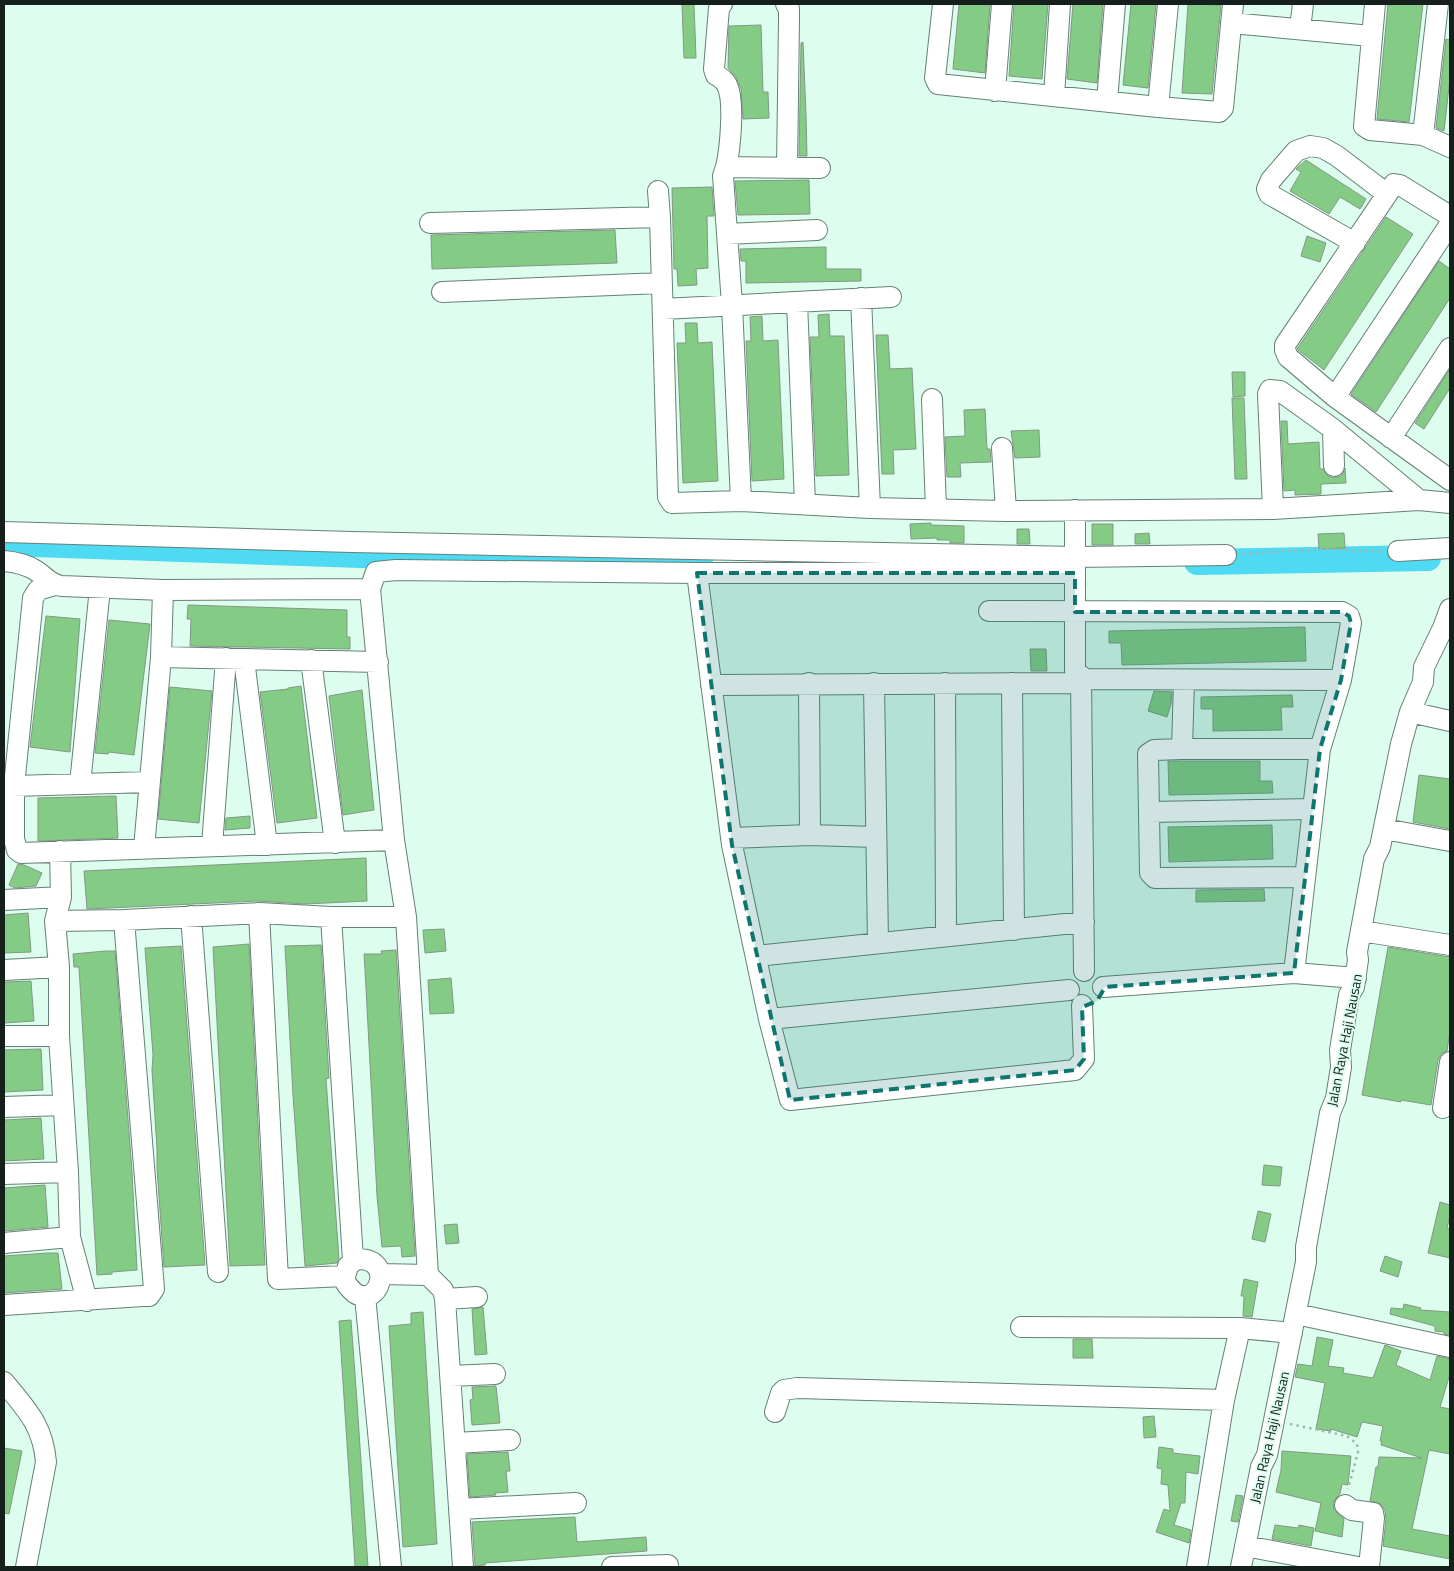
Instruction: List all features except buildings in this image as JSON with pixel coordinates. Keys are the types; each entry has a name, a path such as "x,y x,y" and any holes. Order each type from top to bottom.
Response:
{"street":[{"path":"722,4 719,8 714,69 716,75 721,77 727,84 730,94 731,138 726,167 722,176 732,305 741,501"},
{"path":"786,4 789,9 787,168"},
{"path":"943,4 935,78 938,84 1218,112 1222,110 1232,13 1300,29 1371,36"},
{"path":"995,91 1002,4"},
{"path":"1054,96 1060,4"},
{"path":"1107,101 1115,4"},
{"path":"1158,107 1168,4"},
{"path":"1300,29 1303,4"},
{"path":"1375,4 1364,126 1370,130 1423,135 1450,147"},
{"path":"1423,135 1438,4"},
{"path":"1355,243 1269,194 1267,189 1271,180 1296,151 1310,146 1323,148 1337,156 1387,194"},
{"path":"726,167 820,168"},
{"path":"1450,216 1399,184 1394,184 1286,344 1285,350 1288,357 1335,397 1450,480"},
{"path":"658,191 668,497 672,503 741,501 870,508 1006,511 1273,509 1419,500 1450,503"},
{"path":"430,223 660,217"},
{"path":"1335,397 1450,224"},
{"path":"727,234 817,230"},
{"path":"442,292 661,283"},
{"path":"663,309 891,297"},
{"path":"861,298 870,508"},
{"path":"797,302 804,504"},
{"path":"1391,438 1450,348"},
{"path":"1273,509 1268,392 1274,389 1334,429 1419,500"},
{"path":"932,399 936,509"},
{"path":"1334,429 1334,466"},
{"path":"1002,448 1006,511"},
{"path":"1075,510 1075,671 1082,680 1084,971"},
{"path":"4,532 1075,565"},
{"path":"1398,551 1450,548"},
{"path":"463,1567 446,1298 443,1290 428,1275 406,916 394,840 370,589 376,572 396,570 697,573 1075,565 1226,556"},
{"path":"4,561 26,565 55,585"},
{"path":"697,573 731,838 769,1019 790,1100 1075,1070 1084,1059 1082,1005"},
{"path":"370,589 164,590 55,585 38,590 33,598 14,786 14,839 17,850 20,853 394,840"},
{"path":"80,784 100,588"},
{"path":"144,848 161,657 164,590"},
{"name":"Jalan Raya Haji Nausan","path":"1242,1567 1262,1466 1268,1455 1306,1262 1306,1247 1330,1114 1336,1098 1341,1067 1340,1050 1349,995 1354,987 1356,978 1357,952 1374,859 1380,847 1401,744 1410,712 1423,682 1424,667 1450,609"},
{"path":"989,611 1342,612 1349,616 1351,623 1340,680 1320,749 1294,973"},
{"path":"161,657 378,662"},
{"path":"235,659 267,845"},
{"path":"212,846 235,659"},
{"path":"311,660 335,842"},
{"path":"711,685 1012,683 1085,679 1340,680"},
{"path":"1182,748 1184,680"},
{"path":"809,683 810,835"},
{"path":"874,683 878,943"},
{"path":"945,683 946,936"},
{"path":"1012,683 1014,930"},
{"path":"1410,712 1450,721"},
{"path":"1306,878 1155,878 1150,873 1148,754 1154,750 1182,748 1320,749"},
{"path":"14,786 149,782"},
{"path":"1149,812 1312,809"},
{"path":"1384,829 1450,841"},
{"path":"731,838 810,835 876,837"},
{"path":"60,851 61,897 55,921 59,967 59,1036 68,1172 70,1237 87,1301"},
{"path":"4,900 61,897"},
{"path":"55,921 124,920 259,913 331,917 406,916"},
{"path":"259,913 278,1279 349,1268"},
{"path":"191,916 218,1272"},
{"path":"331,917 349,1268"},
{"path":"4,1305 149,1296 154,1289 124,920"},
{"path":"756,956 1084,922"},
{"path":"1361,931 1450,945"},
{"path":"4,970 59,967"},
{"path":"1084,971 1099,977 1103,987 1097,1001 1087,1006 1073,1000 1069,990 1069,984 1074,975 1084,971"},
{"path":"1103,987 1294,973 1356,978"},
{"path":"769,1019 1069,990"},
{"path":"4,1036 59,1036"},
{"path":"1443,1108 1450,1062"},
{"path":"4,1107 63,1105"},
{"path":"4,1174 68,1172"},
{"path":"4,1244 70,1237"},
{"path":"360,1258 369,1260 378,1267 381,1274 377,1290 372,1295 358,1295 344,1280 349,1268 360,1258"},
{"path":"381,1274 428,1275"},
{"path":"365,1296 391,1567"},
{"path":"446,1298 477,1297"},
{"path":"1021,1327 1240,1328 1294,1323 1450,1348"},
{"path":"1197,1567 1224,1400 1240,1328"},
{"path":"451,1376 495,1374"},
{"path":"4,1382 34,1419 44,1446 46,1462 26,1567"},
{"path":"775,1412 781,1393 784,1390 797,1388 1224,1400"},
{"path":"455,1442 510,1440"},
{"path":"459,1509 576,1504"},
{"path":"1345,1505 1352,1510 1374,1513 1369,1567"},
{"path":"1245,1546 1348,1567"},
{"path":"612,1567 668,1564"}],"path":[{"path":"1226,556 1319,549 1398,551"},
{"path":"1287,1423 1347,1436 1357,1444 1358,1452 1345,1505"}],"highlighted area":[{"path":"697,573 1075,573 1075,612 1342,612 1349,616 1351,623 1341,680 1320,749 1294,973 1105,987 1097,1001 1082,1007 1084,1059 1075,1070 790,1100 732,845"}],"waterway":[{"path":"4,543 391,556 700,559"},
{"path":"1197,562 1428,558"}]}
